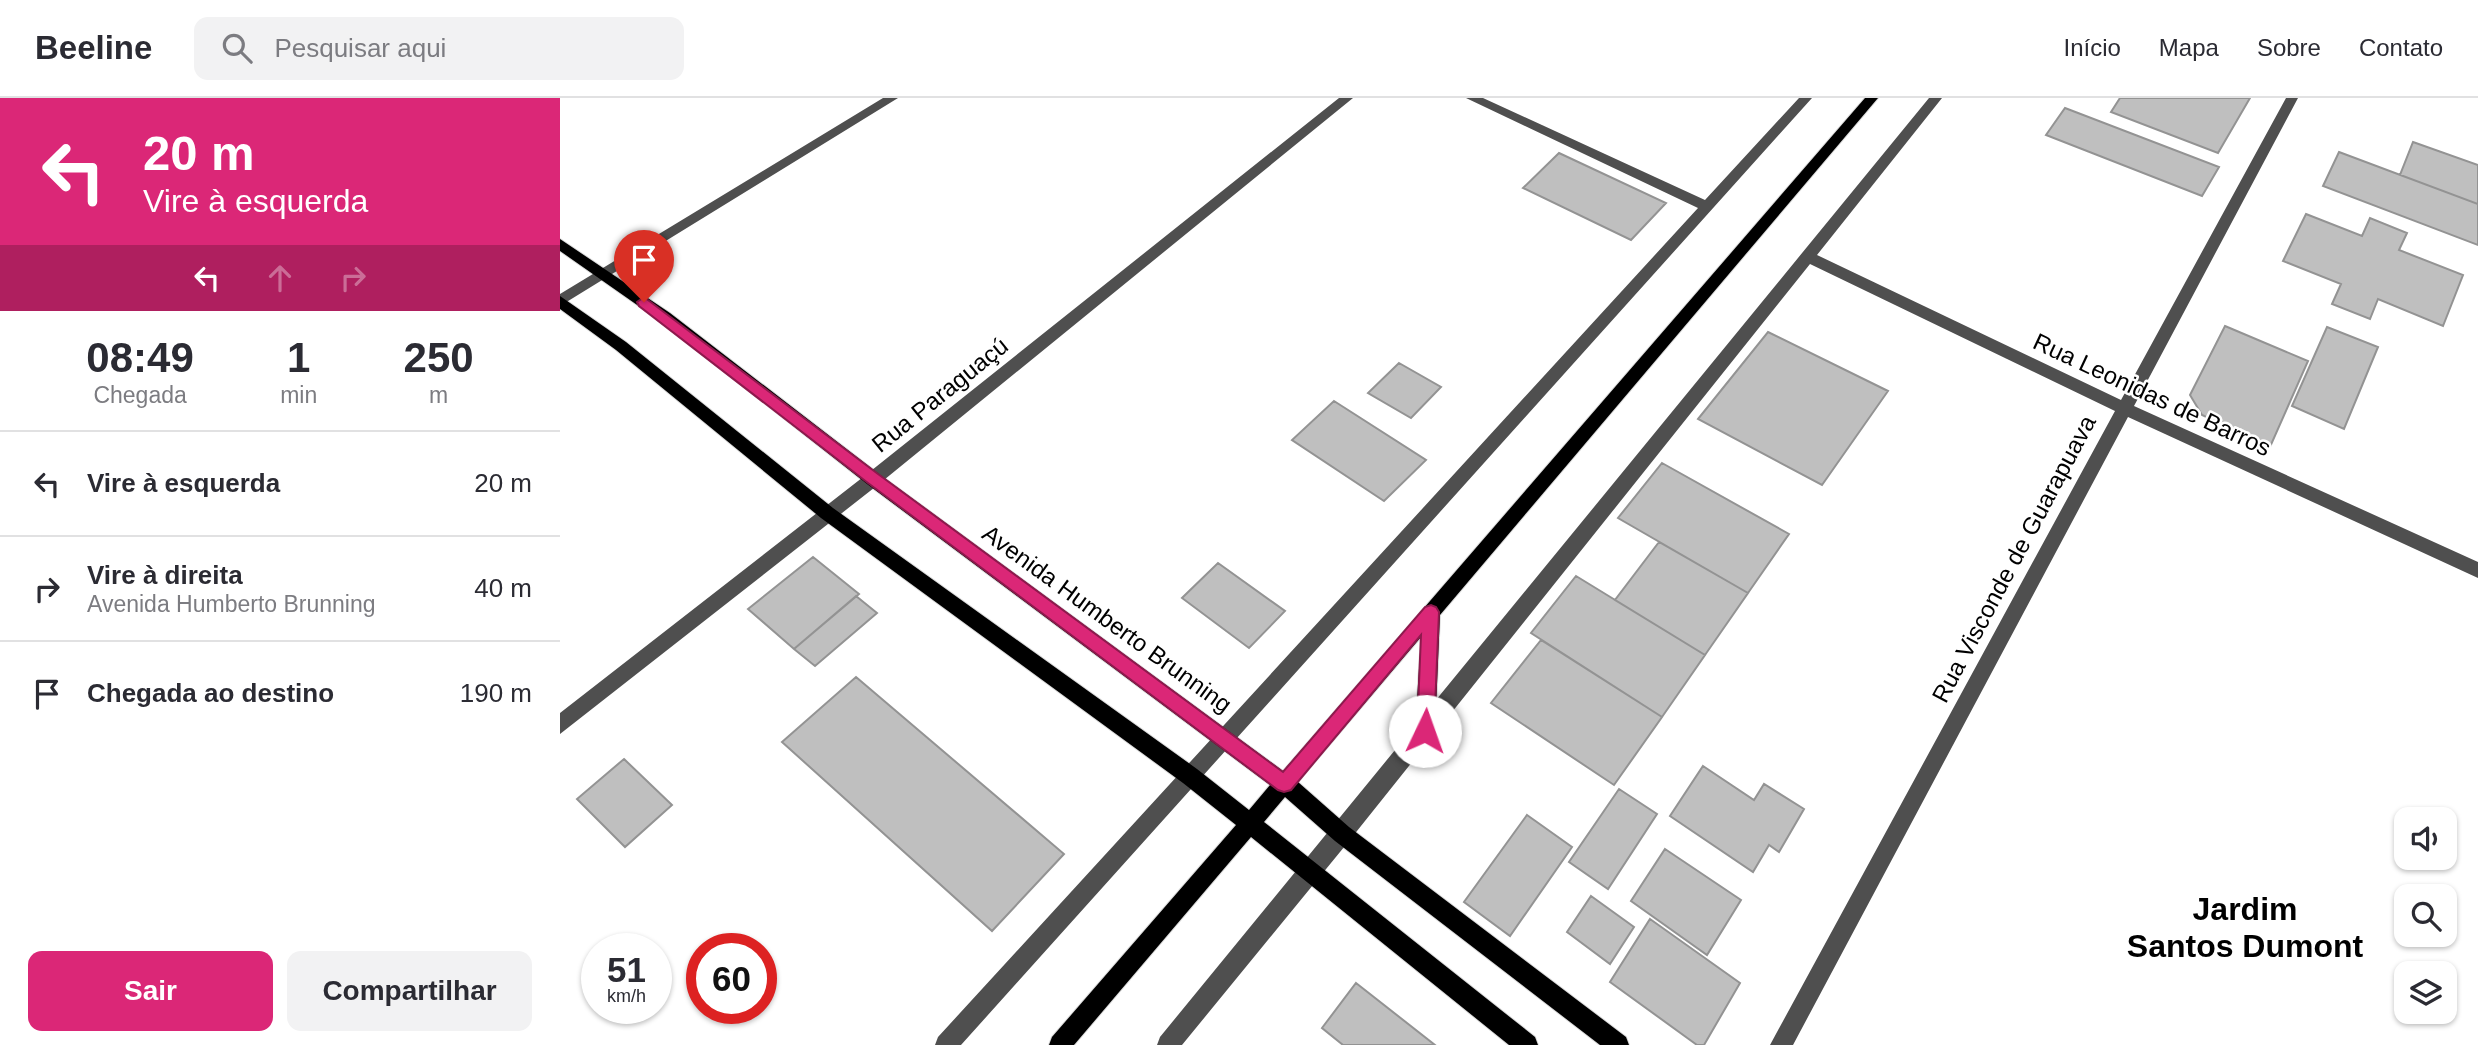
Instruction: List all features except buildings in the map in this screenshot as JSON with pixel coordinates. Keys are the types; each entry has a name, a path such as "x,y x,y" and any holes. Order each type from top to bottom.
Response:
{"main road":[{"path":"1060,1045 1872,98"},
{"name":"Avenida Humberto Brunning","path":"560,244 665,317 873,478 1224,738 1284,784 1342,834 1618,1045"},
{"path":"560,301 621,346 827,513 1190,776 1527,1045"},
{"path":"1425,731 1431,612"}],"street":[{"path":"560,301 892,98"},
{"name":"Rua Paraguaçú","path":"560,724 873,478 1347,98"},
{"path":"1472,98 1707,207"},
{"path":"946,1045 1806,98"},
{"path":"1168,1045 1937,98"},
{"name":"Rua Visconde de Guarapuava","path":"1781,1045 2292,98"},
{"name":"Rua Leonidas de Barros","path":"1809,257 2123,408 2478,570"}],"district":[{"name":"Jardim Santos Dumont","path":"2245,928"}],"route":[{"path":"644,302 873,478 1284,784 1431,612 1425,731"}]}
